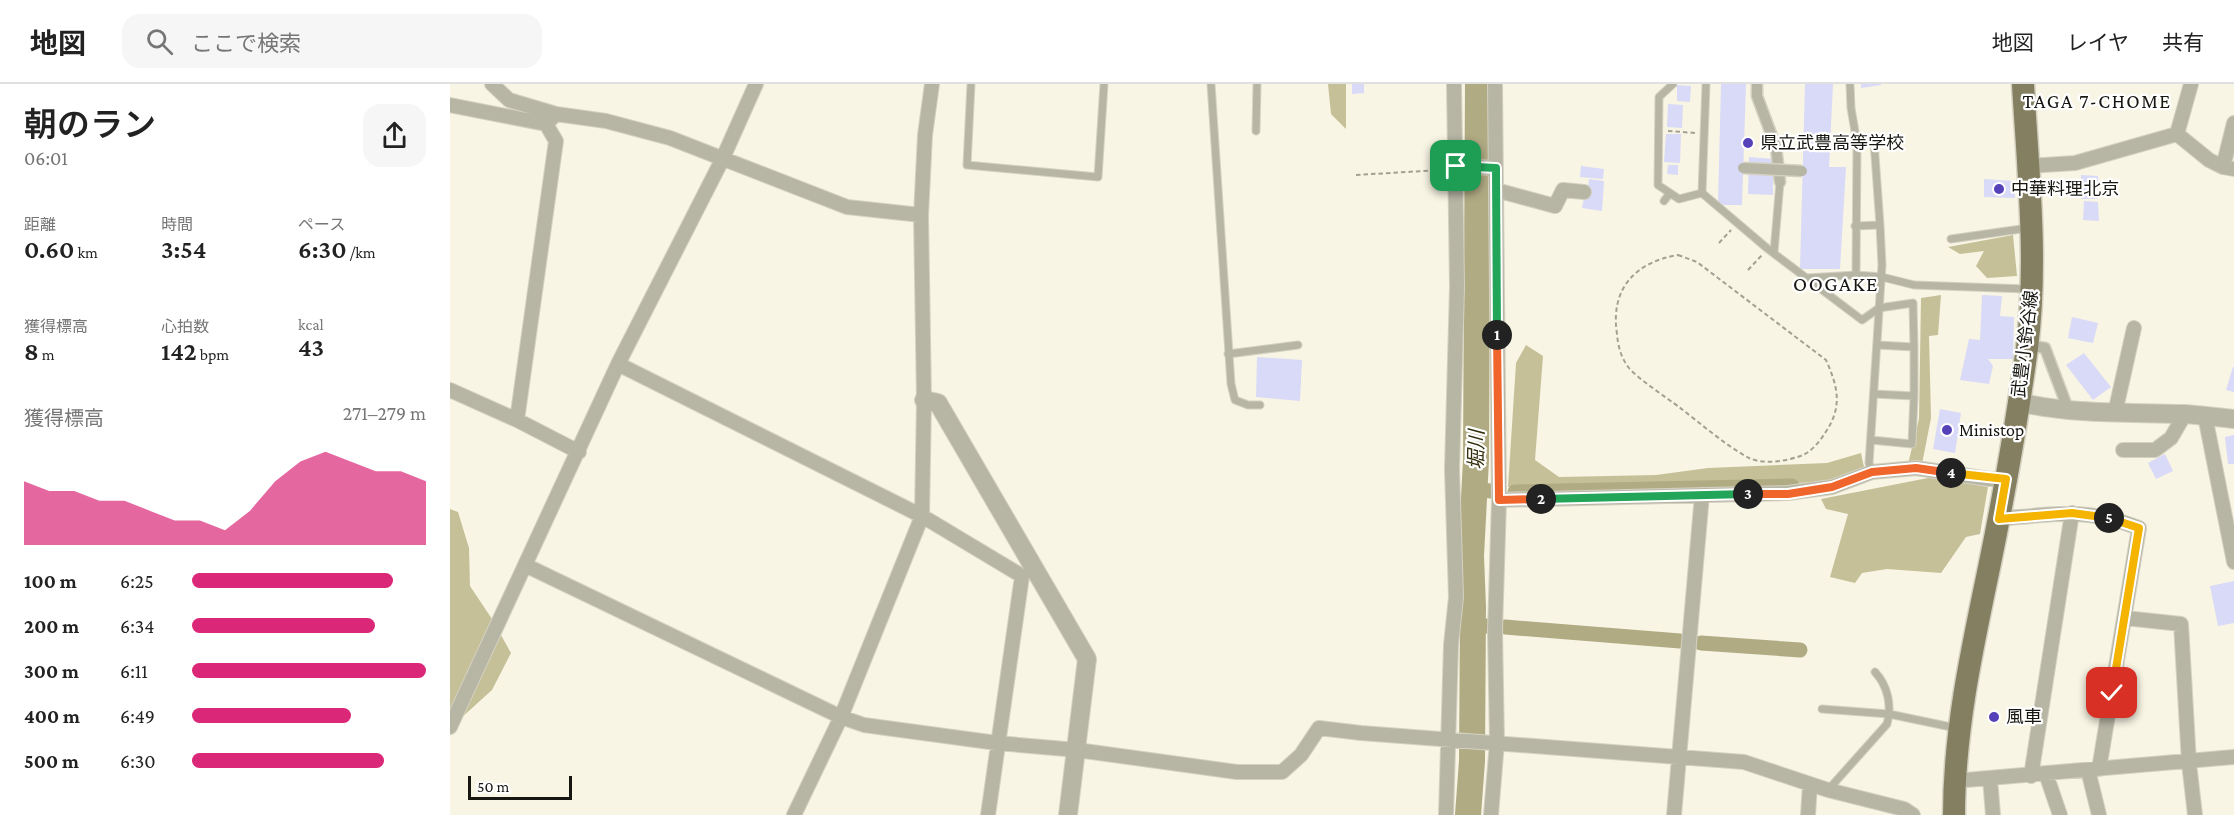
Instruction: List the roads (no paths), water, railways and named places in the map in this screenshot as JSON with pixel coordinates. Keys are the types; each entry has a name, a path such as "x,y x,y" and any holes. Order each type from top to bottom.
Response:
{"main road":[{"name":"武豊小鈴谷線","path":"1954,815 1954,782 1959,729 1999,519 2027,345 2032,290 2023,84"}],"street":[{"path":"492,84 509,100 551,119"},
{"path":"450,727 618,364 722,160 756,84"},
{"path":"794,815 841,717 922,516 924,400 921,215 925,135 932,84"},
{"path":"1446,815 1451,645 1456,597 1452,469 1457,287 1454,84"},
{"path":"1491,815 1497,742 1495,631 1499,500 1495,84"},
{"path":"1757,84 1757,96 1776,147 1780,182"},
{"path":"2177,134 2191,84"},
{"path":"450,105 551,119 606,121 670,138 847,207 921,215"},
{"path":"517,420 556,141 551,119"},
{"path":"2177,134 2209,160 2229,168 2234,123"},
{"path":"2028,166 2075,163 2177,134"},
{"path":"1456,166 1496,168"},
{"path":"1743,168 1802,171"},
{"path":"1496,190 1555,206 1563,190 1584,192"},
{"path":"2115,413 2134,328"},
{"path":"2027,345 2045,348 2068,409"},
{"path":"618,364 922,516 1022,576 987,815"},
{"path":"450,390 517,420 579,452"},
{"path":"924,400 939,403 1087,659 1068,815"},
{"path":"2019,402 2034,406 2115,413 2185,414 2234,419"},
{"path":"2123,450 2155,450 2171,438 2185,414"},
{"path":"2205,416 2234,562"},
{"path":"1499,500 1799,492 1832,487 1872,472 1916,468 1989,479 2006,479"},
{"path":"1674,815 1702,495"},
{"path":"1999,519 2072,513 2097,515 2139,528 2125,618 2093,770 2099,815"},
{"path":"2031,776 2072,513"},
{"path":"525,565 841,717 864,725 1238,771 1282,772 1301,755 1318,728 1680,756 1744,762 1828,790 1904,809 1913,815"},
{"path":"2125,618 2181,624 2189,762 2195,815"},
{"path":"1954,782 2234,757"},
{"path":"2046,774 2060,815"},
{"path":"1990,778 1993,815"},
{"path":"1808,815 1810,784"}],"lane":[{"path":"970,84 967,165 1098,177 1104,84"},
{"path":"1211,84 1231,384 1236,400 1248,405 1260,405"},
{"path":"1256,131 1257,84"},
{"path":"1673,84 1659,97 1658,186 1680,199 1702,193"},
{"path":"1702,193 1706,84"},
{"path":"1850,84 1851,108 1857,143 1856,275"},
{"path":"1857,143 1874,142 1880,225 1882,277 1869,463 1872,472"},
{"path":"1771,251 1780,182"},
{"path":"1664,201 1670,193"},
{"path":"1702,193 1771,251 1862,320 1880,308 1913,303 1912,444 1871,440"},
{"path":"1855,226 1880,225"},
{"path":"1951,239 2030,228"},
{"path":"1807,278 1856,275 1882,277 1914,285 2032,290"},
{"path":"1228,354 1298,345"},
{"path":"1877,345 1914,347"},
{"path":"1874,394 1914,396"},
{"path":"1828,790 1887,724 1889,714 1883,681 1875,672"},
{"path":"1822,709 1889,714 1959,729"}],"waterway":[{"name":"堀川","path":"1468,815 1472,761 1471,556 1476,460 1478,84"},
{"path":"1515,492 1792,486"},
{"path":"1475,490 1492,491"},
{"path":"1473,627 1488,626"},
{"path":"1505,627 1680,641"},
{"path":"1701,643 1800,650"}],"place":[{"name":"県立武豊高等学校","path":"1748,143"},
{"name":"中華料理北京","path":"1999,189"},
{"name":"Ministop","path":"1947,430"},
{"name":"風車","path":"1994,717"}],"district":[{"name":"TAGA 7-CHOME","path":"2097,101"},
{"name":"OOGAKE","path":"1836,284"}]}
